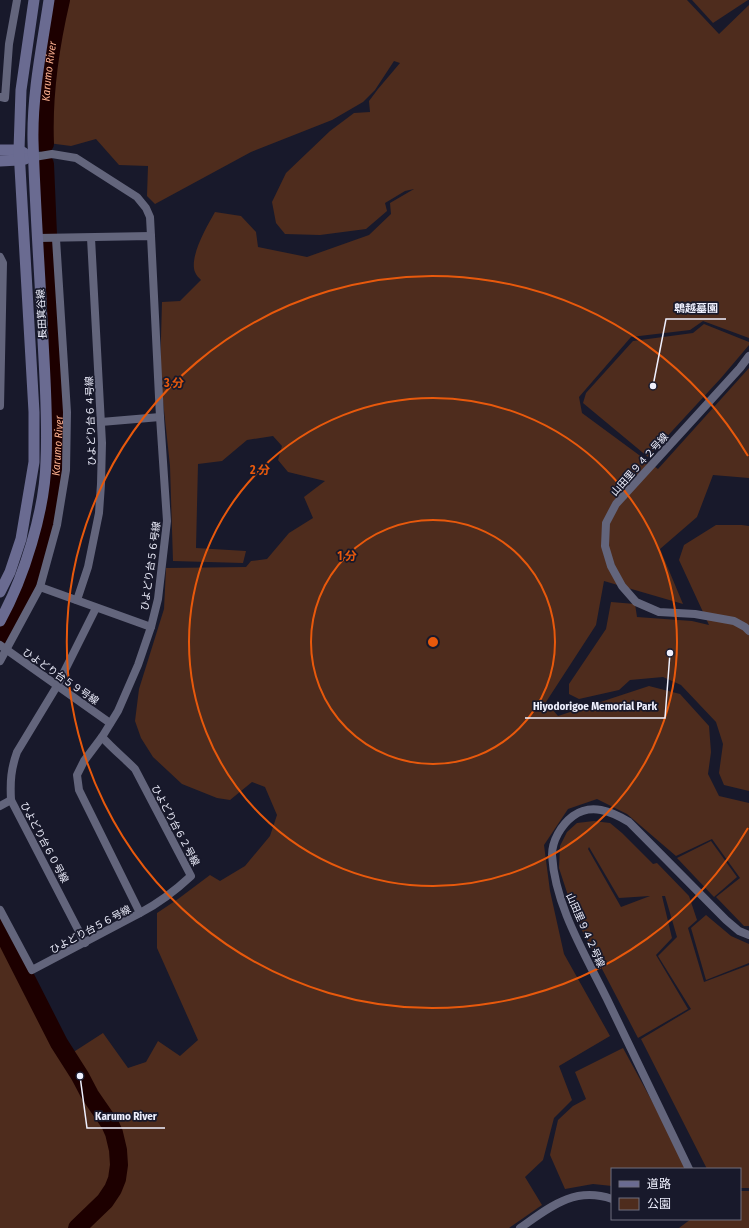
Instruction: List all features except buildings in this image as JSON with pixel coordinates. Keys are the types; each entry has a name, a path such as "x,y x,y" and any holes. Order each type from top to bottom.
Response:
{"street":[{"path":"2,97 4,44 17,0"},
{"name":"長田箕谷線","path":"0,592 10,572 21,539 34,462 34,412 19,155 21,90 34,0"},
{"name":"長田箕谷線","path":"0,621 20,577 31,544 42,500 46,462 46,410 34,157 35,92 50,0"},
{"path":"0,150 34,157"},
{"name":"ひよどり台５６号線","path":"0,910 32,970 140,913 79,790 77,775 84,761 102,737 118,711 138,665 151,627 158,599 167,521 150,217 146,208 137,197 76,158 52,154 34,157"},
{"path":"0,161 19,155"},
{"path":"38,238 151,236"},
{"path":"0,661 3,648 40,587 57,525 66,470 67,412 56,238"},
{"name":"ひよどり台６４号線","path":"77,600 88,567 99,513 101,484 101,422 91,238"},
{"path":"0,257 3,263 0,404"},
{"name":"山田里９４２号線","path":"749,356 616,504 606,523 606,546 611,566 622,586 636,602 659,612 694,614 734,621 745,626 749,631"},
{"path":"101,422 160,417"},
{"path":"40,587 151,627"},
{"name":"ひよどり台６０号線","path":"85,942 11,800 10,781 13,763 17,752 57,686 96,608"},
{"name":"ひよどり台５９号線","path":"3,648 110,723"},
{"name":"ひよどり台６２号線","path":"102,737 135,769 191,876 178,888 152,907 140,913"},
{"path":"0,806 11,800"},
{"name":"山田里９４２号線","path":"689,1168 575,934 559,894 552,854 554,842 563,826 580,812 595,808 615,813 629,822 726,920 739,931 749,935"},
{"path":"520,1228 567,1198 586,1194 595,1194 611,1199"}],"green space":[{"path":"61,0 687,0 719,34 749,5 749,338 703,321 690,330 631,337 579,397 582,413 658,469 749,368 749,478 713,475 697,517 660,549 683,604 604,581 596,625 546,702 558,716 649,686 680,694 709,726 711,752 708,774 719,796 749,803 749,926 744,926 716,897 740,878 712,839 676,856 627,814 597,799 568,809 544,845 550,891 564,954 610,1036 559,1066 572,1100 554,1118 543,1160 525,1177 542,1205 509,1228 0,1228 0,930 72,1053 103,1033 128,1068 146,1062 158,1041 180,1056 198,1040 157,948 157,913 210,875 220,881 245,866 270,836 277,815 265,787 252,782 230,800 217,798 182,784 153,757 141,738 135,721 139,689 164,609 166,568 246,567 251,561 267,559 289,533 313,518 304,497 325,481 288,472 278,460 282,446 273,436 247,440 222,461 198,464 196,548 246,551 243,563 173,561 170,466 160,373 162,302 180,301 201,280 195,272 194,258 215,212 241,216 256,232 258,247 307,257 369,235 391,214 390,203 414,189 405,191 385,203 387,211 366,229 320,235 285,234 276,223 272,202 286,173 330,131 354,113 370,112 369,101 400,63 394,61 375,90 363,102 332,120 251,152 155,204 147,196 148,166 119,165 96,139 71,146 48,143 43,90"},
{"path":"692,0 748,0 713,23"},
{"path":"704,324 749,342 749,345 721,378 648,457 583,403 586,393 633,341 693,333"},
{"path":"716,525 749,526 749,791 724,785 719,773 723,744 716,722 681,685 663,677 630,680 619,690 579,699 569,694 569,684 606,629 611,602 635,604 637,617 692,621 709,625 679,560 684,545"},
{"path":"594,821 610,823 653,864 657,863 689,896 697,920 688,928 704,982 749,965 749,1188 741,1188 741,1168 706,1168 641,1039 691,1009 658,956 677,937 665,896 662,896 672,938 656,955 688,1009 638,1038 575,917 559,868 560,846 567,832 577,823","holes":["589,847 619,898 650,896 621,907 588,849"]},
{"path":"711,841 737,877 714,897 677,858"},
{"path":"706,915 731,936 749,944 749,963 706,980 691,928"},
{"path":"623,1048 688,1168 611,1168 611,1186 593,1184 565,1189 550,1155 558,1120 573,1106 586,1099 575,1072"},
{"path":"741,1191 749,1191 749,1228 679,1228 690,1220 741,1220"}],"waterway":[{"name":"Karumo River","path":"45,144 46,89 61,0"},
{"name":"Karumo River","path":"45,164 48,235"},
{"name":"Karumo River","path":"5,636 22,605 39,561 53,514 59,422 49,246"},
{"name":"Karumo River","path":"0,927 59,1043 90,1095 110,1124 114,1133 118,1150 119,1165 117,1179 113,1189 105,1201 77,1228"}],"place":[{"name":"鵯越墓園","path":"653,386"},
{"name":"Hiyodorigoe Memorial Park","path":"670,653"},
{"name":"Karumo River","path":"80,1076"}]}
